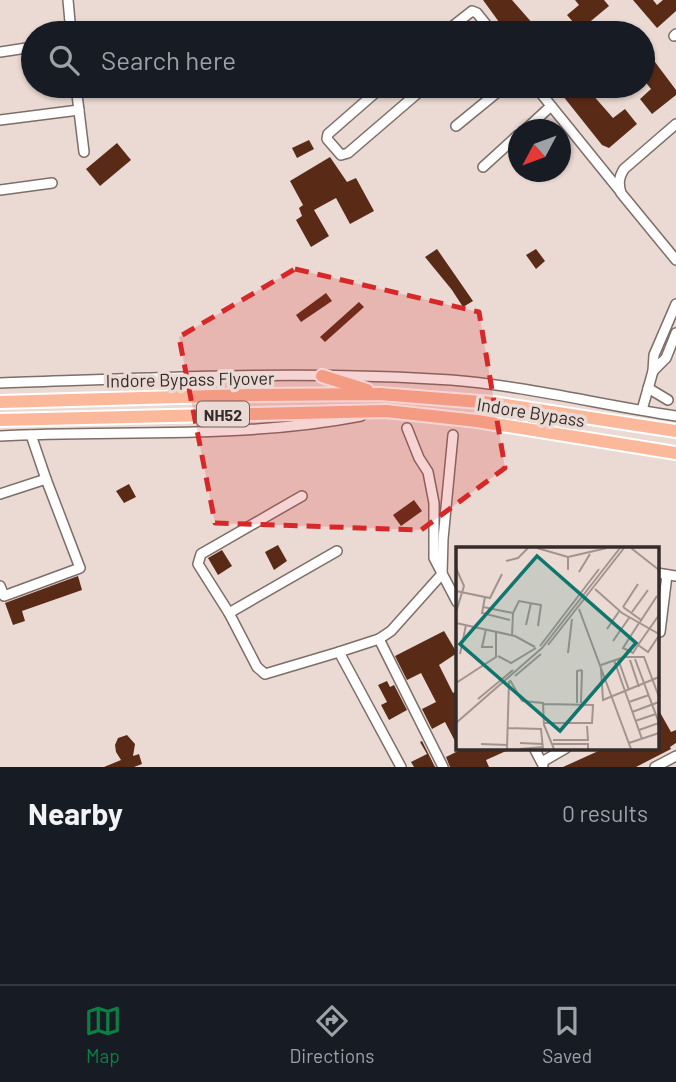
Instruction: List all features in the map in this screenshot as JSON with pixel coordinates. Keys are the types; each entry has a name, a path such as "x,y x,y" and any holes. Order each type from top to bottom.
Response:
{"highway":[{"path":"322,376 380,394"},
{"name":"Indore Bypass Flyover","path":"0,402 380,394"},
{"name":"Indore Bypass","path":"380,394 455,399 676,431"},
{"name":"Indore Bypass Flyover","path":"0,420 381,411"},
{"name":"Indore Bypass","path":"381,411 477,421 676,453"}],"street":[{"path":"68,0 70,21"},
{"path":"459,21 472,11 482,21"},
{"path":"0,52 21,49"},
{"path":"78,98 84,152"},
{"path":"369,98 328,134 327,139 341,155 348,153 412,98"},
{"path":"456,126 490,98"},
{"path":"545,98 676,260"},
{"path":"537,119 551,106"},
{"path":"0,120 79,110"},
{"path":"621,193 619,180 624,169 676,124"},
{"path":"483,167 508,145"},
{"path":"0,190 52,183"},
{"path":"642,410 653,371 654,355 676,304"},
{"path":"653,371 666,358 676,333"},
{"path":"0,383 256,375 453,380 676,416"},
{"path":"648,388 668,400"},
{"path":"0,436 246,429 335,421 381,411"},
{"path":"407,428 428,472 434,503 434,558 456,600"},
{"path":"0,586 4,596 80,568 31,435"},
{"path":"302,496 199,557 198,564 229,613 257,667 265,674 379,639 391,631 443,574 443,539 453,435"},
{"path":"0,494 46,479"},
{"path":"229,613 337,551"},
{"path":"660,632 666,575"},
{"path":"379,639 443,767"},
{"path":"339,652 401,767"},
{"path":"543,765 563,750"},
{"path":"655,767 676,755"}],"highlighted area":[{"path":"295,269 479,312 505,468 421,530 215,523 179,337"}],"building":[{"path":"483,0 512,0 530,21 498,21"},
{"path":"575,0 604,0 609,6 591,21 572,21 567,15 579,5"},
{"path":"633,0 653,0 657,5 663,0 676,0 676,11 657,28 655,21 651,21"},
{"path":"655,62 676,90 676,95 652,114 640,99 655,98"},
{"path":"565,98 596,98 613,118 625,109 637,124 609,148 602,145"},
{"path":"309,140 314,149 297,158 292,148"},
{"path":"117,143 131,160 100,186 86,169"},
{"path":"330,157 347,182 356,178 374,211 350,224 336,198 314,210 329,236 311,247 296,220 302,216 299,208 303,205 290,181"},
{"path":"437,249 473,301 463,307 425,257"},
{"path":"536,249 545,261 536,269 526,255"},
{"path":"326,293 332,301 301,322 296,315"},
{"path":"359,302 364,307 325,342 320,337"},
{"path":"129,484 136,497 124,503 116,491"},
{"path":"414,500 422,511 401,526 393,515"},
{"path":"278,545 287,561 274,570 265,552"},
{"path":"222,550 232,566 218,575 208,558"},
{"path":"78,576 82,590 22,611 25,621 13,625 5,603"},
{"path":"444,631 456,651 439,665 453,693 456,692 456,743 445,722 432,729 422,709 436,702 421,673 407,680 395,656"},
{"path":"387,681 390,687 394,685 407,710 389,720 381,705 387,702 378,685"},
{"path":"658,709 671,732 676,730 676,743 671,749 636,767 563,767 601,750 658,750"},
{"path":"127,735 135,744 133,756 139,754 142,764 134,767 104,767 121,760 115,745 118,738"},
{"path":"422,741 435,767 414,767 411,762 427,754 420,742"},
{"path":"460,750 508,750 486,760 489,767 450,767 446,757"}]}
